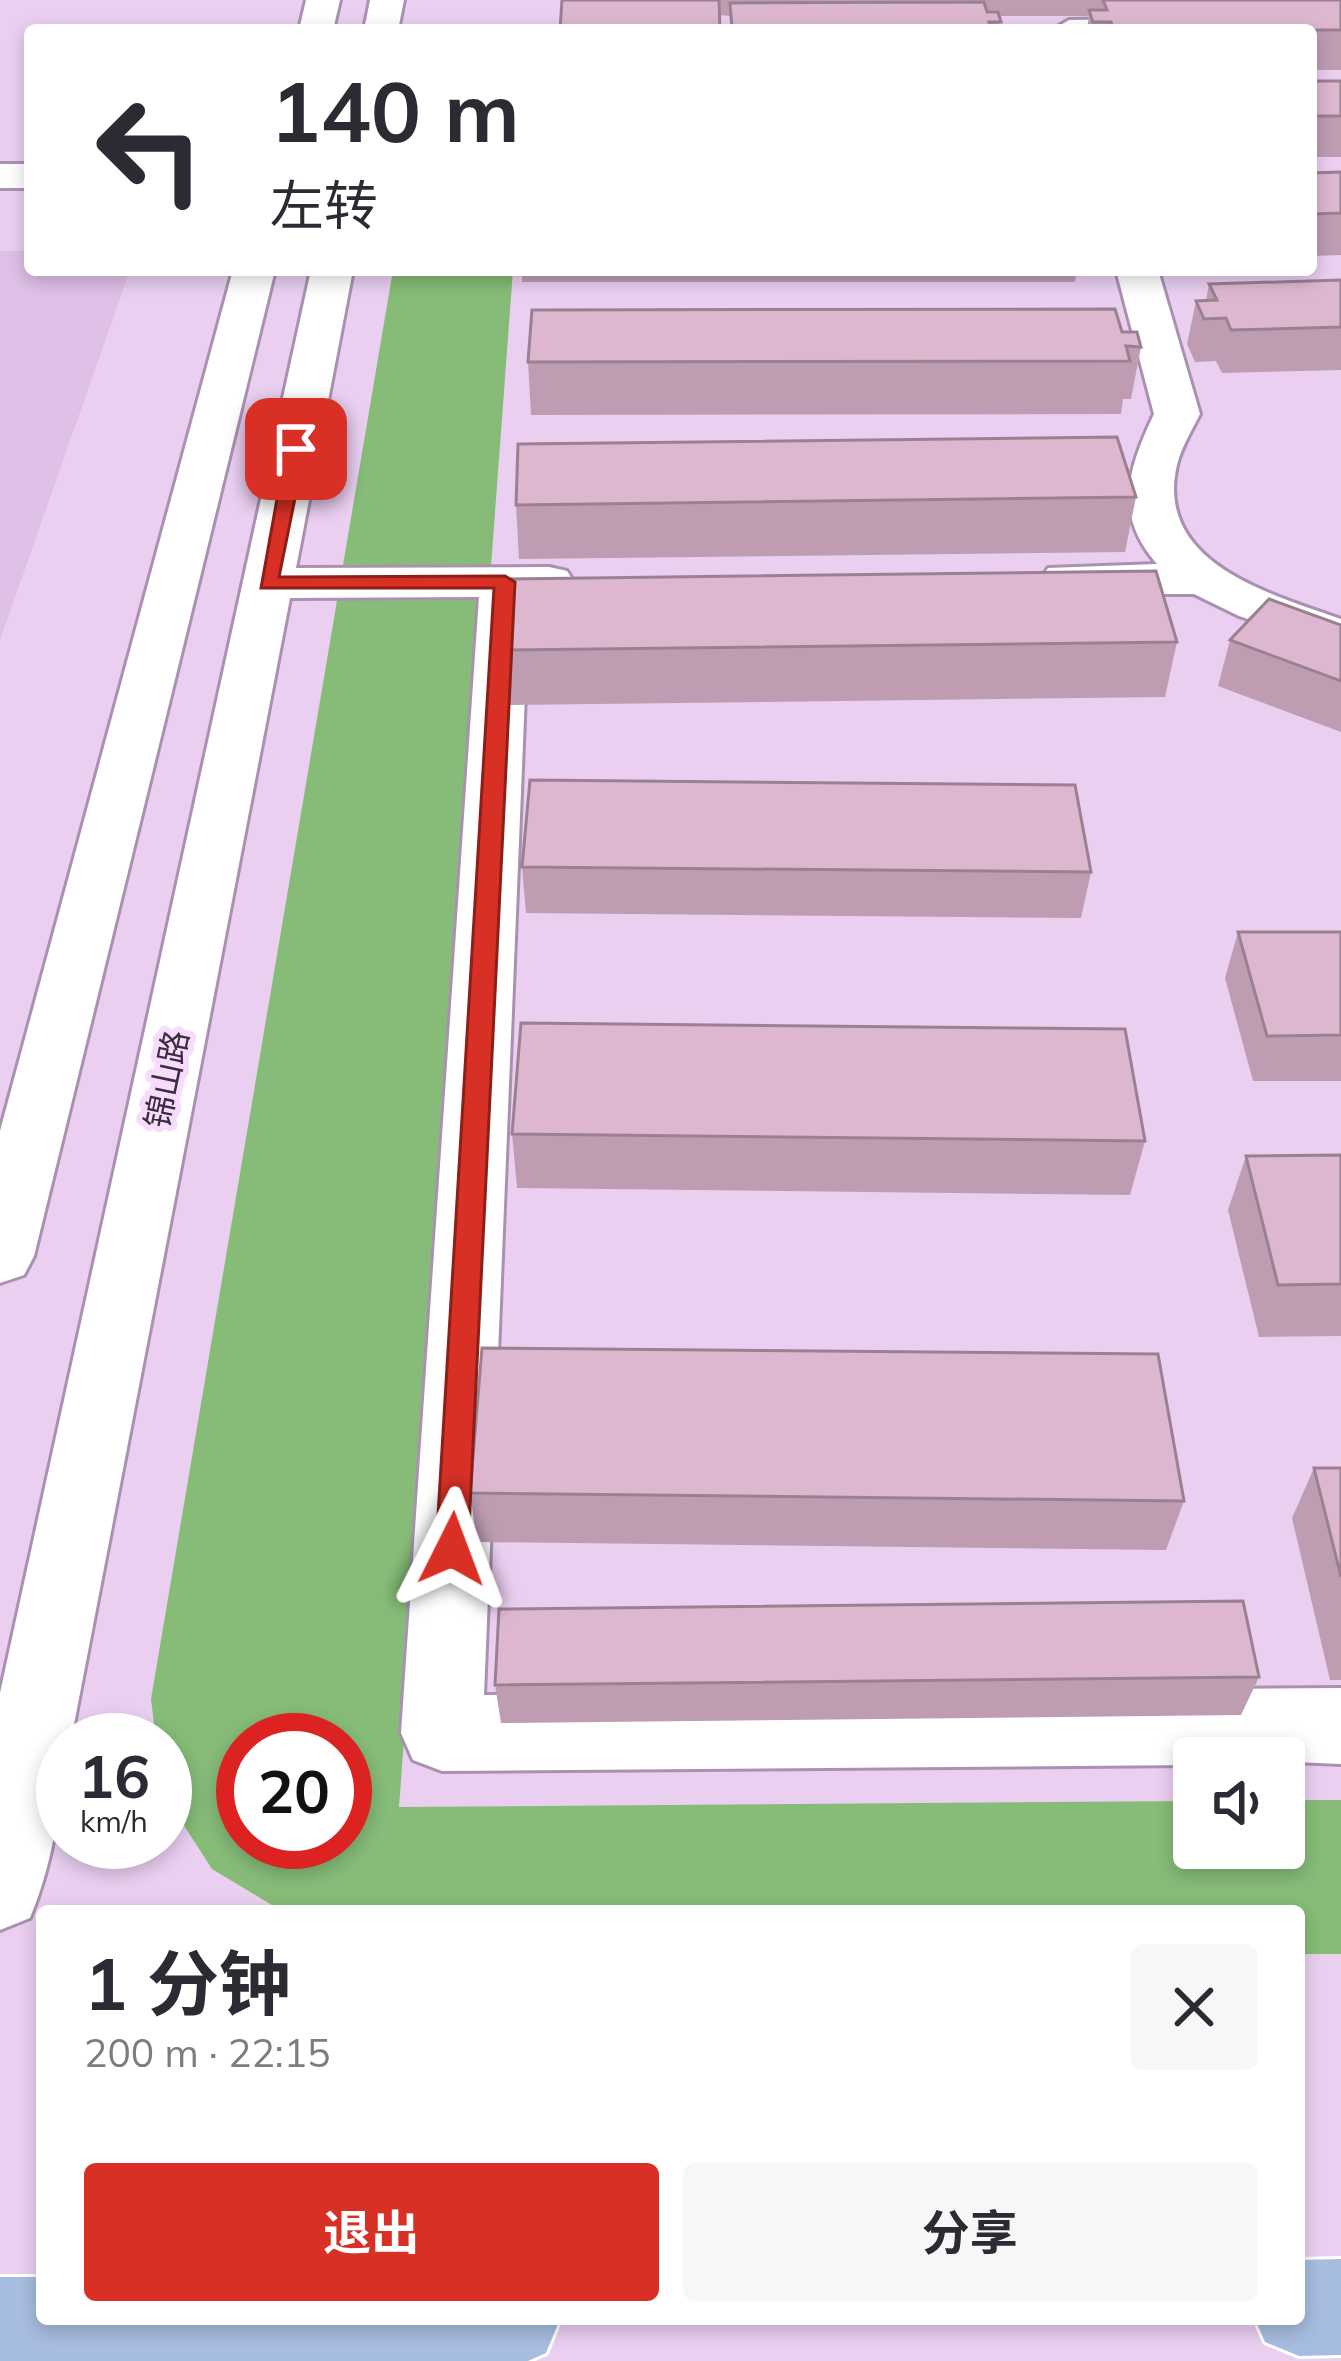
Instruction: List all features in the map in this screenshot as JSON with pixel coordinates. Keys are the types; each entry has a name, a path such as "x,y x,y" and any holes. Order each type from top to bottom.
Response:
{"main road":[{"path":"1305,2308 1341,2307"},
{"path":"0,2326 73,2325"}],"street":[{"path":"0,1256 252,276"},
{"name":"锦山路","path":"0,1888 331,276"},
{"path":"1139,276 1177,415 1156,450 1149,504 1167,550 1215,590 1341,636"},
{"path":"1009,580 1200,579"},
{"path":"268,583 601,581"},
{"path":"505,582 442,1733 1341,1726"}],"shaded area":[{"path":"0,251 24,251 24,276 128,276 0,640"}],"green space":[{"path":"392,276 513,276 399,1807 1173,1801 1173,1869 1305,1869 1305,1800 1341,1800 1341,1954 1305,1954 1305,1905 272,1905 212,1869 192,1838 192,1713 153,1713 151,1699"}],"building":[{"path":"562,0 719,0 720,24 560,24"},
{"path":"1103,0 1341,0 1341,30 1317,30 1317,24 1093,22 1089,10 1107,10"},
{"path":"984,2 987,12 998,12 1001,22 732,24 730,3"},
{"path":"1317,81 1341,81 1341,116 1317,116"},
{"path":"1341,172 1341,213 1317,214 1317,173"},
{"path":"1341,280 1341,327 1231,330 1226,318 1204,319 1196,301 1217,300 1209,284"},
{"path":"1115,309 1122,332 1137,332 1141,347 1126,346 1130,361 528,362 532,310"},
{"path":"1117,437 1136,497 516,505 518,444"},
{"path":"1156,571 1177,642 506,650 509,579"},
{"path":"1269,599 1341,625 1341,681 1230,640"},
{"path":"530,780 1075,785 1091,872 522,867"},
{"path":"1238,932 1341,932 1341,1035 1267,1036"},
{"path":"521,1023 1125,1029 1145,1141 512,1134"},
{"path":"1341,1155 1341,1284 1278,1285 1246,1156"},
{"path":"482,1348 1158,1354 1184,1501 470,1493"},
{"path":"1314,1468 1341,1468 1341,1577"},
{"path":"1243,1601 1259,1677 495,1685 499,1609"}],"route":[{"path":"296,449 268,583 505,582 452,1549"}]}
